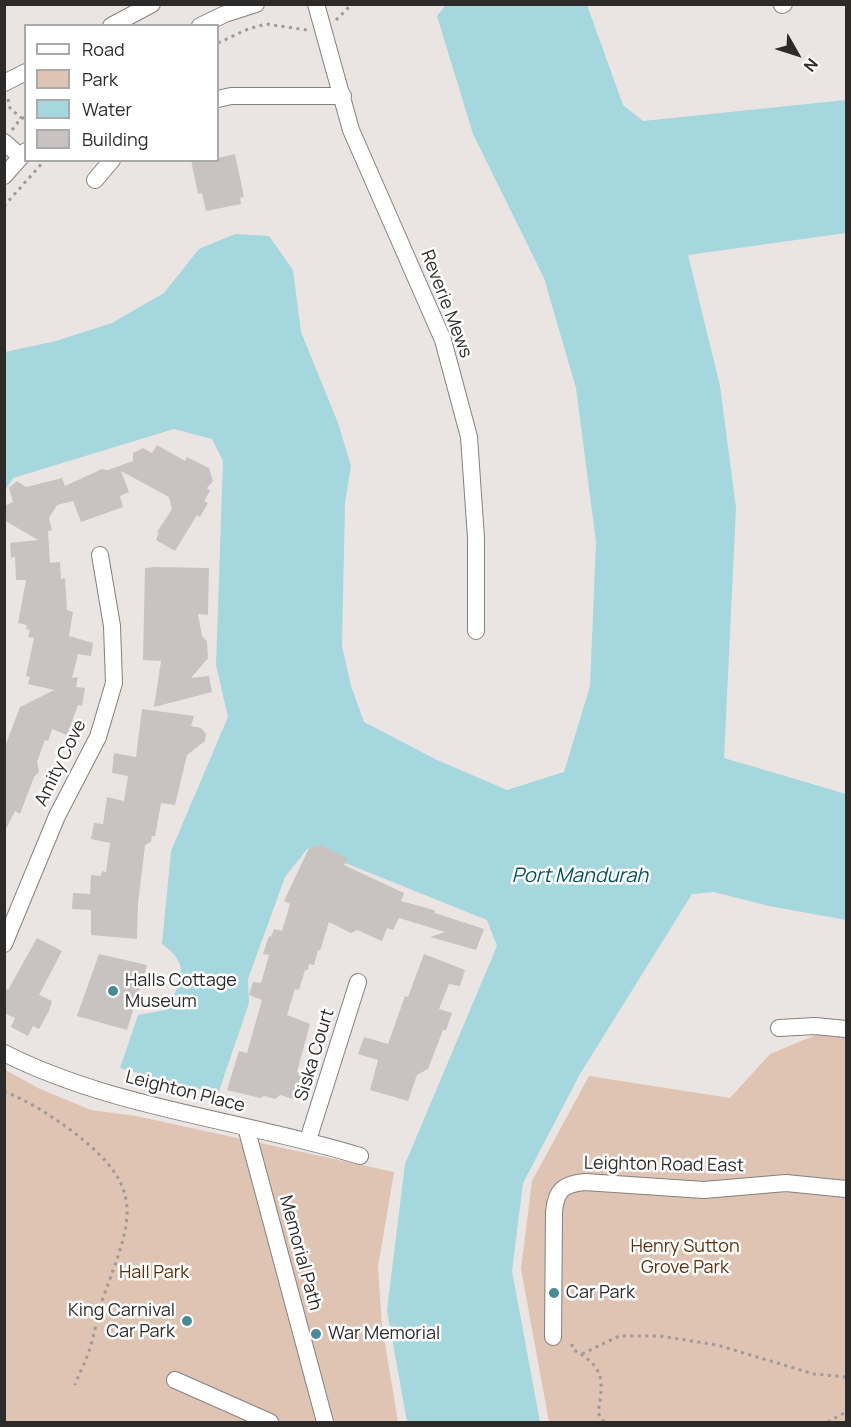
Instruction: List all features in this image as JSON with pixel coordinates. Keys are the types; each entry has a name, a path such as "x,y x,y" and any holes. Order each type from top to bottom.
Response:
{"street":[{"path":"115,24 152,4"},
{"path":"206,24 256,4"},
{"name":"Reverie Mews","path":"316,4 351,130 443,340 469,437 476,538 476,631"},
{"path":"4,83 24,73"},
{"path":"219,99 231,96 343,96"},
{"path":"4,142 23,154 4,176"},
{"path":"95,180 110,162"},
{"name":"Amity Cove","path":"4,944 57,816 98,737 114,682 112,626 100,555"},
{"name":"Siska Court","path":"308,1140 358,982"},
{"path":"779,1028 815,1026 846,1029"},
{"name":"Leighton Place","path":"4,1053 37,1070 102,1091 308,1140 360,1156"},
{"name":"Memorial Path","path":"246,1127 325,1422"},
{"name":"Leighton Road East","path":"553,1337 555,1198 562,1187 570,1183 585,1182 704,1190 786,1184 846,1189"},
{"path":"176,1380 270,1422"}],"path":[{"path":"219,43 248,29 266,24 306,31 324,27 331,24 352,4"},
{"path":"4,93 10,108 23,118 15,127"},
{"path":"4,206 43,162"},
{"path":"4,1092 58,1121 89,1144 108,1162 124,1189 129,1214 122,1246 102,1302 90,1350 75,1385"},
{"path":"582,1354 619,1336 660,1336 717,1345 814,1374 846,1377"},
{"path":"572,1344 572,1349 582,1354 599,1371 601,1395 598,1413 604,1422"},
{"path":"828,1422 846,1412"}],"green space":[{"name":"Henry Sutton Grove Park","path":"818,1034 846,1037 846,1422 549,1422 521,1269 532,1181 589,1076 730,1098 770,1054"},
{"name":"Hall Park","path":"4,1069 38,1088 91,1110 136,1116 394,1172 378,1267 382,1326 398,1422 5,1422"}],"water":[{"name":"Port Mandurah","path":"446,5 587,5 623,105 643,121 846,100 846,233 688,255 720,386 736,508 724,758 846,794 846,920 769,906 714,892 692,894 580,1074 523,1183 512,1271 540,1422 407,1422 387,1310 405,1164 497,946 487,920 308,848 285,877 248,979 249,1003 218,1094 120,1068 138,1015 165,1010 179,983 181,967 178,959 162,944 171,851 228,717 216,665 223,461 212,439 174,429 13,478 5,490 5,352 56,341 112,323 164,293 199,249 235,234 269,236 293,270 301,332 338,423 351,466 345,503 342,646 351,686 364,722 437,760 507,790 564,772 590,686 596,542 576,388 544,278 473,134 437,16"}],"building":[{"path":"235,154 244,197 240,198 241,204 206,211 202,193 198,194 191,162 219,162 219,158"},
{"path":"157,445 185,461 187,457 209,468 213,481 207,488 210,491 204,501 208,503 200,517 197,515 175,551 156,540 159,533 157,532 172,509 169,497 121,471 129,492 120,496 123,507 81,522 73,501 57,505 49,518 52,530 48,531 50,563 60,562 61,579 65,578 67,610 73,612 69,636 93,643 91,656 78,654 72,678 78,677 76,687 85,688 82,706 78,705 67,735 52,729 48,741 45,740 37,762 39,772 34,777 20,814 15,811 4,833 4,749 20,707 54,690 28,684 30,677 26,676 34,638 28,637 30,630 26,629 27,625 18,623 26,580 16,580 15,557 11,558 10,543 38,540 4,520 4,506 13,502 9,488 17,481 26,487 62,478 65,486 102,469 108,470 133,461 133,453 143,448 152,453"},
{"path":"145,568 209,568 208,615 198,614 202,636 207,641 208,658 191,678 209,676 212,692 154,707 161,661 143,660"},
{"path":"142,709 194,716 191,726 201,728 206,734 205,741 187,755 175,805 161,803 155,836 152,836 151,842 145,845 138,904 137,939 91,935 91,910 72,909 73,893 90,894 91,875 101,876 102,871 106,872 110,843 91,839 94,823 103,824 107,797 124,801 128,776 112,773 114,753 136,757"},
{"path":"321,845 348,859 344,865 404,893 401,901 434,910 435,913 484,929 476,950 430,937 445,932 399,918 393,930 387,928 382,941 357,930 351,933 329,922 314,965 309,964 308,970 305,970 299,990 295,989 287,1015 310,1024 297,1072 302,1073 297,1100 280,1095 275,1099 264,1096 260,1098 227,1090 239,1051 247,1053 262,1000 249,995 253,982 261,983 269,955 263,954 269,936 271,937 274,929 282,931 290,904 284,901 309,848"},
{"path":"37,938 62,951 39,995 52,1001 49,1011 39,1029 33,1026 28,1036 11,1027 15,1018 4,1013 4,988 8,990"},
{"name":"Halls Cottage Museum","path":"99,954 147,965 127,1030 77,1016"},
{"path":"424,954 465,970 460,986 449,984 439,1009 452,1013 428,1069 417,1075 408,1101 370,1090 378,1060 358,1054 364,1037 388,1044 405,996 408,997"}],"place":[{"name":"Halls Cottage Museum","path":"113,991"},
{"name":"Car Park","path":"554,1293"},
{"name":"King Carnival Car Park","path":"187,1321"},
{"name":"War Memorial","path":"316,1334"}]}
